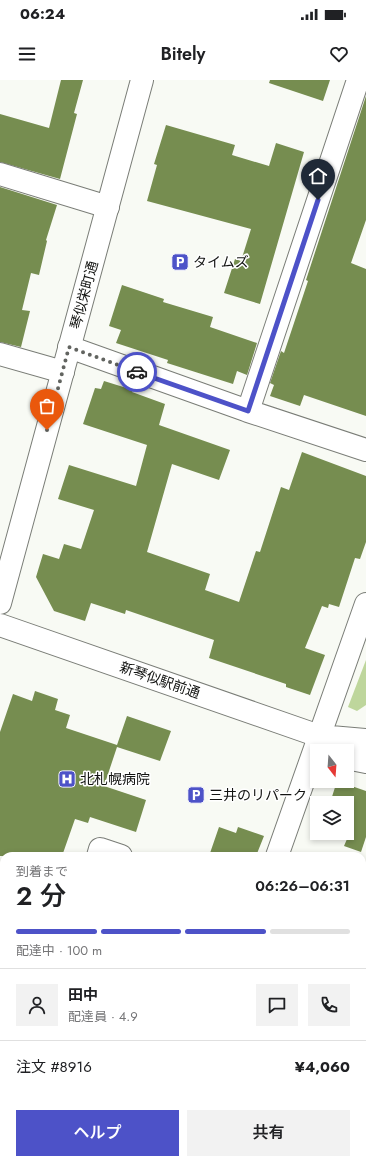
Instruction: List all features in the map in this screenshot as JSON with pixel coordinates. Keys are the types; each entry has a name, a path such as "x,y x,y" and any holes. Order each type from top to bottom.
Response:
{"street":[{"name":"琴似栄町通","path":"0,603 142,80"},
{"path":"248,411 358,80"},
{"path":"0,174 108,206"},
{"path":"69,347 248,411 366,450"},
{"path":"0,354 63,372"},
{"path":"278,852 366,604"},
{"name":"新琴似駅前通","path":"0,625 319,736"},
{"path":"319,736 366,740"},
{"path":"319,736 332,744"},
{"path":"354,759 366,762"},
{"path":"99,852 100,849 109,852"}],"green space":[{"path":"366,660 366,705 357,711 348,707"}],"building":[{"path":"61,80 83,80 74,113 77,114 60,179 0,162 0,114 49,128"},
{"path":"270,80 330,80 323,101 269,83"},
{"path":"366,96 366,220 351,263 366,269 366,416 304,395 300,406 270,396 274,385 270,383 281,351 284,353 308,281 306,280"},
{"path":"166,125 235,145 232,155 269,166 276,143 304,152 260,304 224,293 235,259 241,261 251,229 147,201 157,165 154,164"},
{"path":"0,187 57,205 46,240 39,275 31,273 22,310 30,311 21,347 0,342"},
{"path":"122,285 164,299 163,302 213,317 210,327 257,343 247,375 237,371 233,384 167,363 168,360 116,343 121,330 109,326"},
{"path":"104,381 133,390 132,392 165,404 159,425 230,450 219,480 172,464 147,552 210,574 205,590 239,602 256,551 260,552 281,487 289,490 302,452 366,476 366,542 360,559 355,558 339,607 329,604 328,608 322,606 305,648 325,655 310,695 286,687 286,684 209,658 214,640 126,610 125,614 91,603 85,621 54,611 36,577 43,554 59,559 64,544 81,549 94,510 58,499 69,465 136,486 147,445 83,424 95,388 101,389"},
{"path":"35,691 58,699 55,710 70,715 66,728 117,745 127,716 171,731 160,761 117,747 104,786 146,800 136,832 90,817 88,823 75,819 63,852 0,852 0,732 13,694 32,701"},
{"path":"354,787 366,791 366,837 361,852 344,846 347,840 354,840 354,796 332,796 335,788"},
{"path":"219,827 236,833 238,827 264,836 258,852 210,852"}],"way so far":[{"path":"47,430 69,347 137,372"}],"place":[{"name":"タイムズ","path":"180,262"},
{"name":"北札幌病院","path":"67,779"},
{"name":"三井のリパーク","path":"196,795"}],"route":[{"path":"137,372 248,411 318,200"}]}
